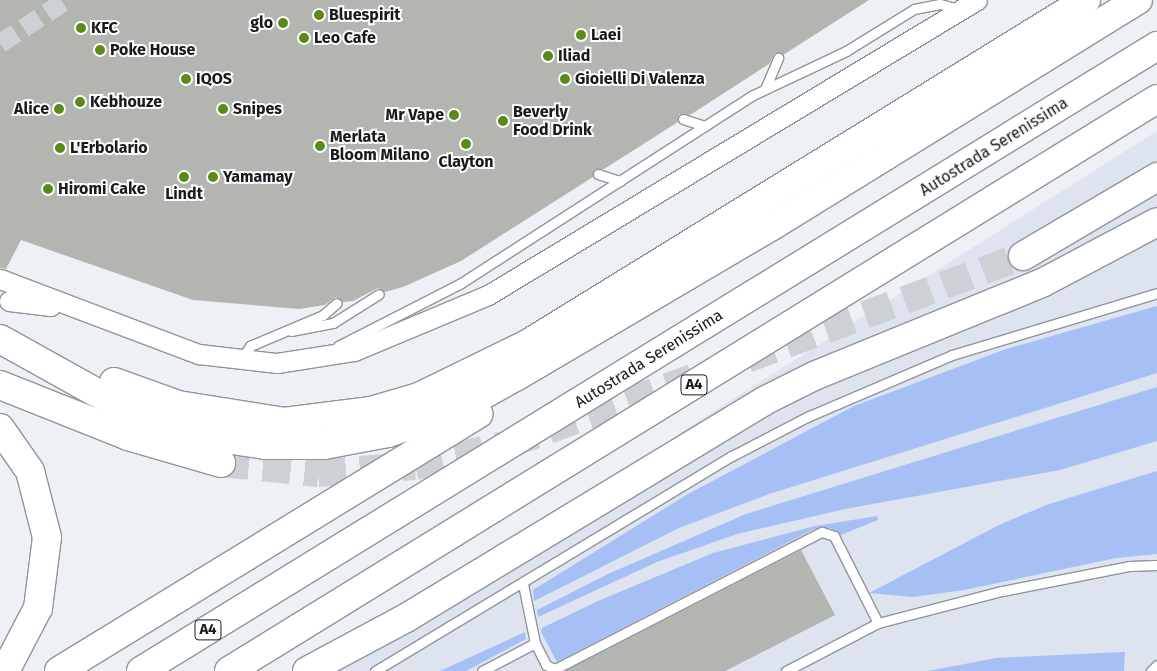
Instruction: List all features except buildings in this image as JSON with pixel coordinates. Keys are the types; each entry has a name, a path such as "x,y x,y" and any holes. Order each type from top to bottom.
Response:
{"highway":[{"path":"4,313 143,394 246,419 325,419 419,397 529,342 1086,0"},
{"path":"59,671 576,353 772,226 1138,0"},
{"name":"Autostrada Serenissima","path":"141,671 1157,46"},
{"name":"A4","path":"230,671 1157,99"},
{"path":"1022,256 1157,177"},
{"path":"308,671 406,618 764,401 814,376 1042,283 1157,222"},
{"path":"0,339 108,399 173,426 256,444 332,444 388,433 459,408 772,226"},
{"path":"0,386 128,436 221,463"},
{"path":"0,428 30,472 47,537 38,608 5,671"}],"street":[{"path":"0,279 199,354 241,361 278,363 354,351 488,295 969,5"},
{"path":"4,313 79,310"}],"lane":[{"path":"278,363 375,331 461,283 704,126 765,89 846,51 914,9 940,4 969,5"},
{"path":"765,89 778,58"},
{"path":"683,119 704,126"},
{"path":"598,174 620,181"},
{"path":"375,671 732,456 841,400 952,355 1157,293"},
{"path":"286,332 313,330 333,323 379,294"},
{"path":"241,361 250,346 286,332 336,303"},
{"path":"522,584 535,643 549,668 559,668 822,532 834,536 878,623"},
{"path":"786,671 878,623 1002,591 1157,565"},
{"path":"482,671 535,643"},
{"path":"1151,671 1157,665"}],"shaded area":[{"path":"1157,131 1157,671 327,671 480,575 689,427"},
{"path":"1157,306 1157,373 769,494 679,528 534,601 533,590 688,494 854,406 1006,349"},
{"path":"1157,387 1157,441 1060,470 845,509 737,534 657,562 538,617 537,610 608,574 746,514"},
{"path":"1157,471 1157,554 1116,558 964,590 913,597 869,593 1001,524 1049,504"},
{"path":"877,516 878,520 838,536 831,528 814,529 557,662 541,632 542,628 598,601 713,553 815,526"},
{"path":"525,632 526,639 466,671 440,671"},
{"path":"1125,652 1124,671 928,671 996,658"}],"tunnel":[{"path":"0,43 66,0"},
{"path":"747,359 1023,256"},
{"path":"221,463 318,473 415,466 509,444 692,378"}],"place":[{"name":"Bluespirit","path":"319,15"},
{"name":"glo","path":"283,23"},
{"name":"KFC","path":"81,28"},
{"name":"Laei","path":"581,35"},
{"name":"Leo Cafe","path":"304,38"},
{"name":"Poke House","path":"100,50"},
{"name":"Iliad","path":"548,56"},
{"name":"IQOS","path":"186,79"},
{"name":"Gioielli Di Valenza","path":"565,79"},
{"name":"Kebhouze","path":"80,102"},
{"name":"Alice","path":"59,109"},
{"name":"Snipes","path":"223,109"},
{"name":"Mr Vape","path":"454,115"},
{"name":"Beverly Food Drink","path":"503,121"},
{"name":"Clayton","path":"466,144"},
{"name":"Merlata Bloom Milano","path":"320,146"},
{"name":"L'Erbolario","path":"60,148"},
{"name":"Lindt","path":"184,177"},
{"name":"Yamamay","path":"213,177"},
{"name":"Hiromi Cake","path":"48,189"}]}
